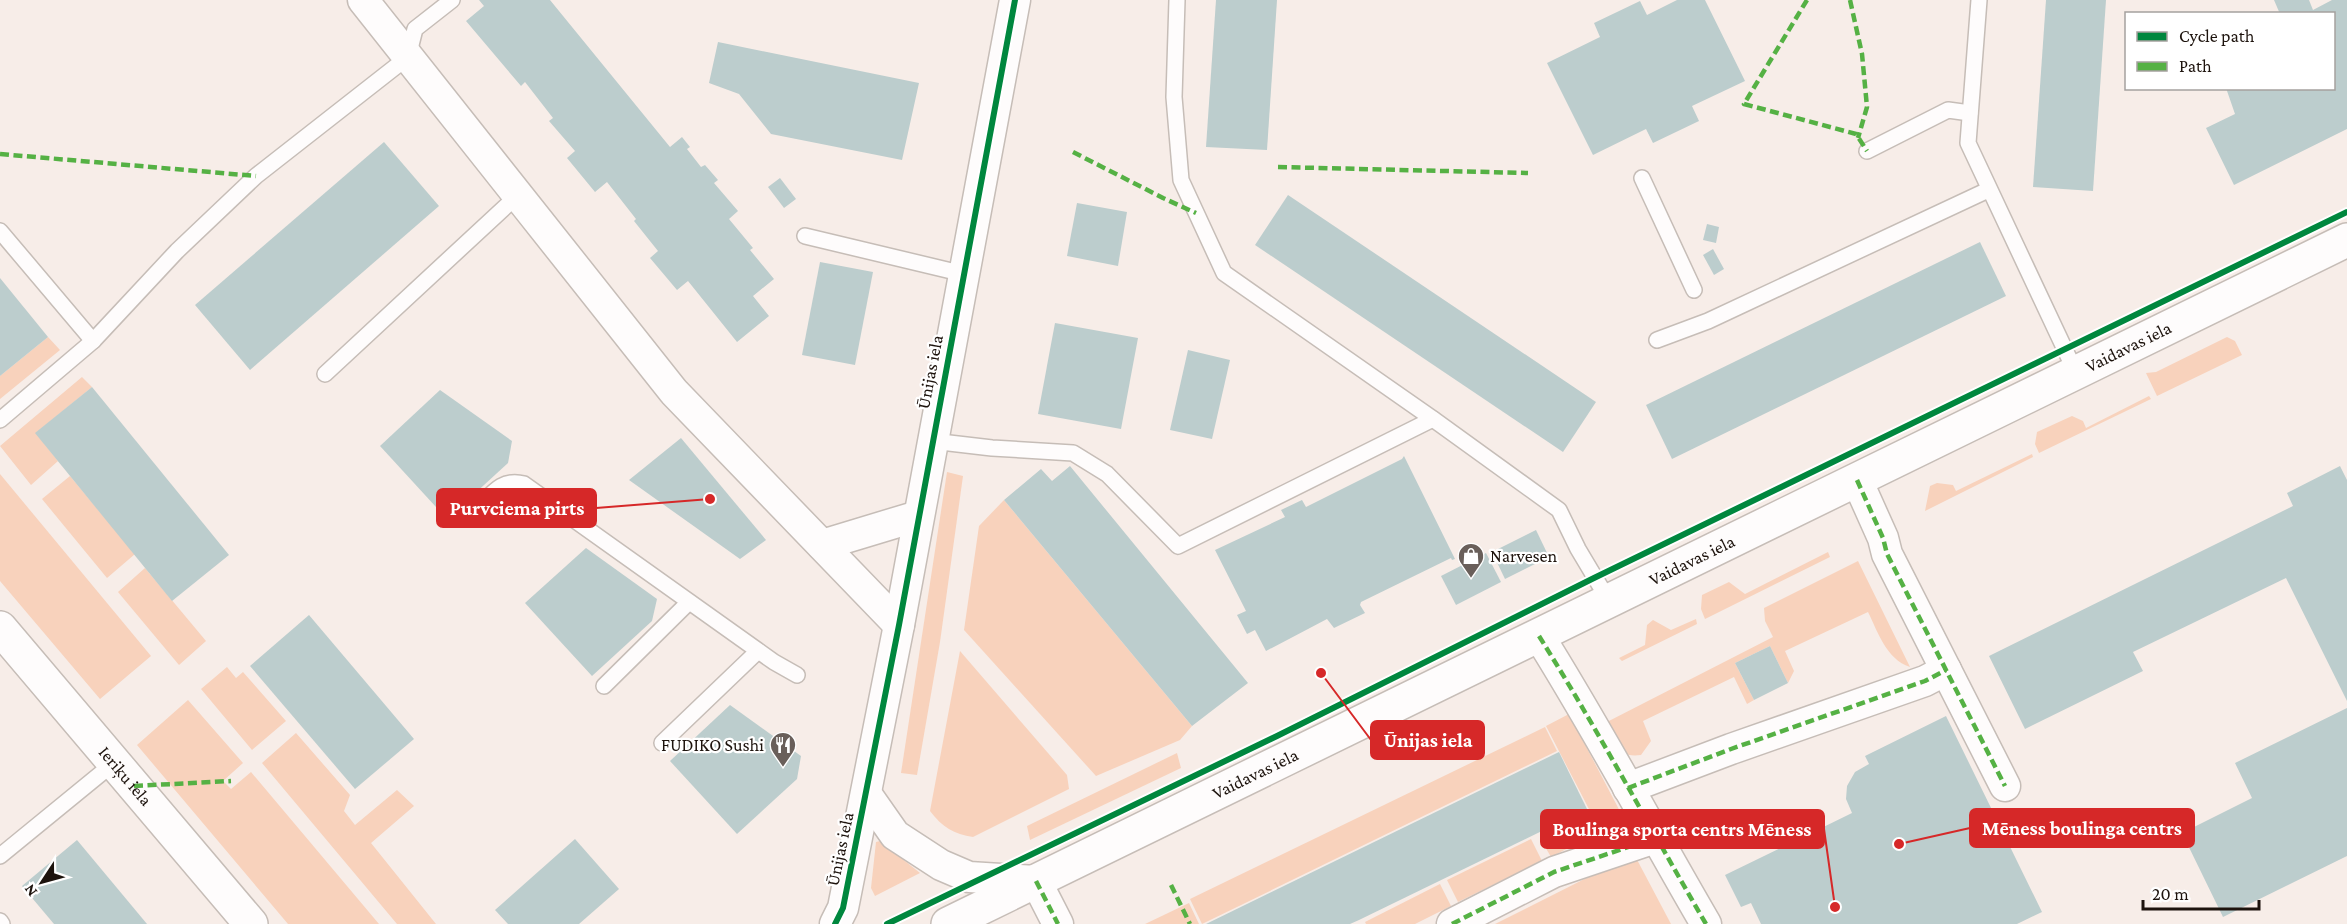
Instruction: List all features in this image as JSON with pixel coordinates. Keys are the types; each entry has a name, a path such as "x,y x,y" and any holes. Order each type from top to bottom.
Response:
{"main road":[{"name":"Vaidavas iela","path":"948,924 2347,240"},
{"name":"Ieriķu iela","path":"0,628 251,924"}],"street":[{"path":"363,0 674,392 899,625"},
{"name":"Ūnijas iela","path":"835,924 843,908 867,795 1015,0"},
{"path":"1857,480 1883,538 1887,554 2005,786"},
{"path":"822,545 918,516"},
{"path":"1539,636 1574,690 1655,838 1706,924"},
{"path":"1628,788 1924,681 1946,670"},
{"name":"Vaidavas iela","path":"867,795 895,835 941,865 969,878 1036,881"},
{"path":"1452,924 1554,872 1655,838"},
{"path":"1036,881 1058,924"}],"lane":[{"path":"0,420 93,341 177,251 256,176 408,57 416,29 434,6 452,0"},
{"path":"1177,0 1174,97 1181,180 1224,273 1433,419 1558,510 1609,601"},
{"path":"1979,0 1968,143 2076,374"},
{"path":"1867,151 1948,110 1971,113"},
{"path":"1642,178 1694,290"},
{"path":"1657,340 1708,321 1988,190"},
{"path":"325,374 518,195"},
{"path":"0,231 93,341"},
{"path":"805,236 964,274"},
{"path":"932,441 992,448 1073,453 1107,474 1178,546 1433,419"},
{"path":"477,509 502,484 513,481 524,484 758,651 797,675"},
{"path":"604,686 689,602"},
{"path":"662,742 758,651"},
{"path":"0,856 115,762"}],"shaded area":[{"path":"48,337 60,350 0,399 0,376"},
{"path":"2227,337 2235,341 2242,355 2157,396 2146,373 2156,372"},
{"path":"82,377 92,387 36,433 58,461 31,485 0,446"},
{"path":"2149,396 2151,399 2039,453 2035,444 2037,432 2072,416 2083,421 2086,428"},
{"path":"2032,454 2033,457 1925,511 1930,486 1937,483 1953,485 1956,491"},
{"path":"947,472 963,476 940,642 917,775 901,773"},
{"path":"0,474 151,656 100,699 0,581"},
{"path":"70,476 135,554 107,578 42,499"},
{"path":"1004,500 1192,726 1180,740 1096,776 964,630 979,526"},
{"path":"1828,552 1830,557 1705,619 1701,609 1702,595 1729,582 1745,594"},
{"path":"1858,561 1910,667 1895,658 1889,651 1868,612 1785,651 1794,671 1788,683 1770,646 1735,663 1754,700 1747,704 1734,677 1643,721 1651,741 1641,755 1626,754 1616,748 1603,724 1773,637 1765,621 1764,608"},
{"path":"145,568 206,641 179,665 118,592"},
{"path":"1696,619 1697,624 1622,661 1619,658 1645,645 1647,625 1653,620 1671,630"},
{"path":"960,651 1067,775 1069,789 973,837 949,829 930,811"},
{"path":"227,667 236,678 243,672 286,721 252,750 201,689"},
{"path":"188,700 243,763 223,781 231,789 251,772 379,924 288,924 137,745"},
{"path":"1569,714 1624,819 1551,857 1540,838 1590,811 1546,726"},
{"path":"1545,727 1557,751 1202,924 1190,899"},
{"path":"296,733 350,795 344,811 355,825 397,790 414,806 371,843 436,924 397,924 262,763"},
{"path":"1177,753 1181,768 1030,840 1027,826"},
{"path":"1531,839 1542,861 1458,902 1447,880"},
{"path":"880,841 920,873 875,896 871,888 876,842"},
{"path":"1634,854 1671,924 1495,924"},
{"path":"1440,884 1451,906 1415,924 1366,924 1365,922"},
{"path":"1189,903 1199,924 1145,924"}],"building":[{"path":"479,0 550,0 670,147 682,137 690,147 687,149 701,167 705,165 718,180 714,183 738,211 729,219 753,248 750,250 774,279 753,296 769,316 737,342 688,281 677,290 650,258 658,251 607,182 595,192 567,158 575,151 549,121 553,118 525,82 521,86 466,21 484,6"},
{"path":"1216,0 1277,0 1267,150 1206,147"},
{"path":"1677,0 1705,0 1745,81 1692,106 1699,121 1653,143 1646,129 1593,155 1547,63 1600,37 1594,23 1640,1 1647,15"},
{"path":"2046,0 2106,0 2093,191 2033,187"},
{"path":"2274,0 2309,0 2313,10 2332,0 2347,0 2347,129 2234,185 2206,128 2235,114 2227,90 2335,90 2335,12 2279,12"},
{"path":"718,42 919,83 902,160 771,134 739,94 709,83"},
{"path":"384,142 439,206 250,370 195,305"},
{"path":"780,178 796,199 784,208 768,187"},
{"path":"1288,195 1596,402 1563,452 1255,245"},
{"path":"1077,203 1127,212 1118,266 1067,256"},
{"path":"1707,224 1719,227 1716,243 1703,240"},
{"path":"1980,242 2006,296 1672,459 1646,405"},
{"path":"1713,249 1724,269 1714,275 1703,255"},
{"path":"820,262 873,272 855,365 802,355"},
{"path":"0,278 48,337 0,376"},
{"path":"1055,323 1138,338 1121,429 1038,414"},
{"path":"1188,350 1230,360 1212,439 1170,430"},
{"path":"92,387 229,555 172,601 35,433"},
{"path":"440,390 512,441 508,463 447,519 380,446"},
{"path":"681,438 766,540 740,559 629,480"},
{"path":"1404,456 1455,559 1451,558 1361,602 1360,605 1365,613 1334,628 1327,619 1266,651 1255,630 1247,634 1237,615 1246,611 1215,550 1285,517 1281,510 1302,500 1306,507"},
{"path":"1070,466 1248,683 1192,726 1004,500 1041,469 1052,481"},
{"path":"2340,466 2347,480 2347,701 2286,578 2133,652 2143,671 2025,729 1989,656 2293,506 2287,493"},
{"path":"1536,530 1549,557 1505,579 1492,552"},
{"path":"586,548 657,599 652,621 592,676 525,603"},
{"name":"Narvesen","path":"1486,553 1501,582 1456,605 1441,576"},
{"path":"309,615 414,739 355,789 250,666"},
{"path":"1770,646 1788,683 1754,700 1735,663"},
{"path":"730,705 801,756 797,779 737,834 670,761"},
{"path":"2347,708 2347,856 2223,917 2182,833 2252,798 2235,763"},
{"path":"1946,716 2042,912 2017,924 1761,924 1751,903 1741,907 1725,875 1852,813 1846,799 1847,786 1855,772 1869,764 1865,756"},
{"path":"1559,752 1587,809 1350,924 1206,924"},
{"path":"575,839 619,889 579,924 508,924 495,910"},
{"path":"77,840 147,924 54,924 22,886"}],"marked path":[{"path":"1807,0 1744,104 1856,134 1867,151"},
{"path":"1850,0 1862,54 1867,107 1858,138"},
{"path":"1073,152 1196,213"},
{"path":"0,154 256,176"},
{"path":"1278,167 1528,173"},
{"path":"1857,480 1883,538 1887,554 2005,786"},
{"path":"1539,636 1706,924"},
{"path":"1628,788 1925,681 1946,670"},
{"path":"134,786 231,781"},
{"path":"1452,924 1554,872 1655,838"},
{"path":"1036,881 1058,924"},
{"path":"1171,885 1190,924"}],"cycle path":[{"path":"835,924 843,908 899,625 1015,0"},
{"path":"887,924 1277,736 1594,578 2347,212"}],"place":[{"name":"Purvciema pirts","path":"710,499"},
{"name":"Narvesen","path":"1471,579"},
{"name":"Ūnijas iela","path":"1321,673"},
{"name":"FUDIKO Sushi","path":"783,768"},
{"name":"Mēness boulinga centrs","path":"1899,844"},
{"name":"Boulinga sporta centrs Mēness","path":"1835,907"}]}
